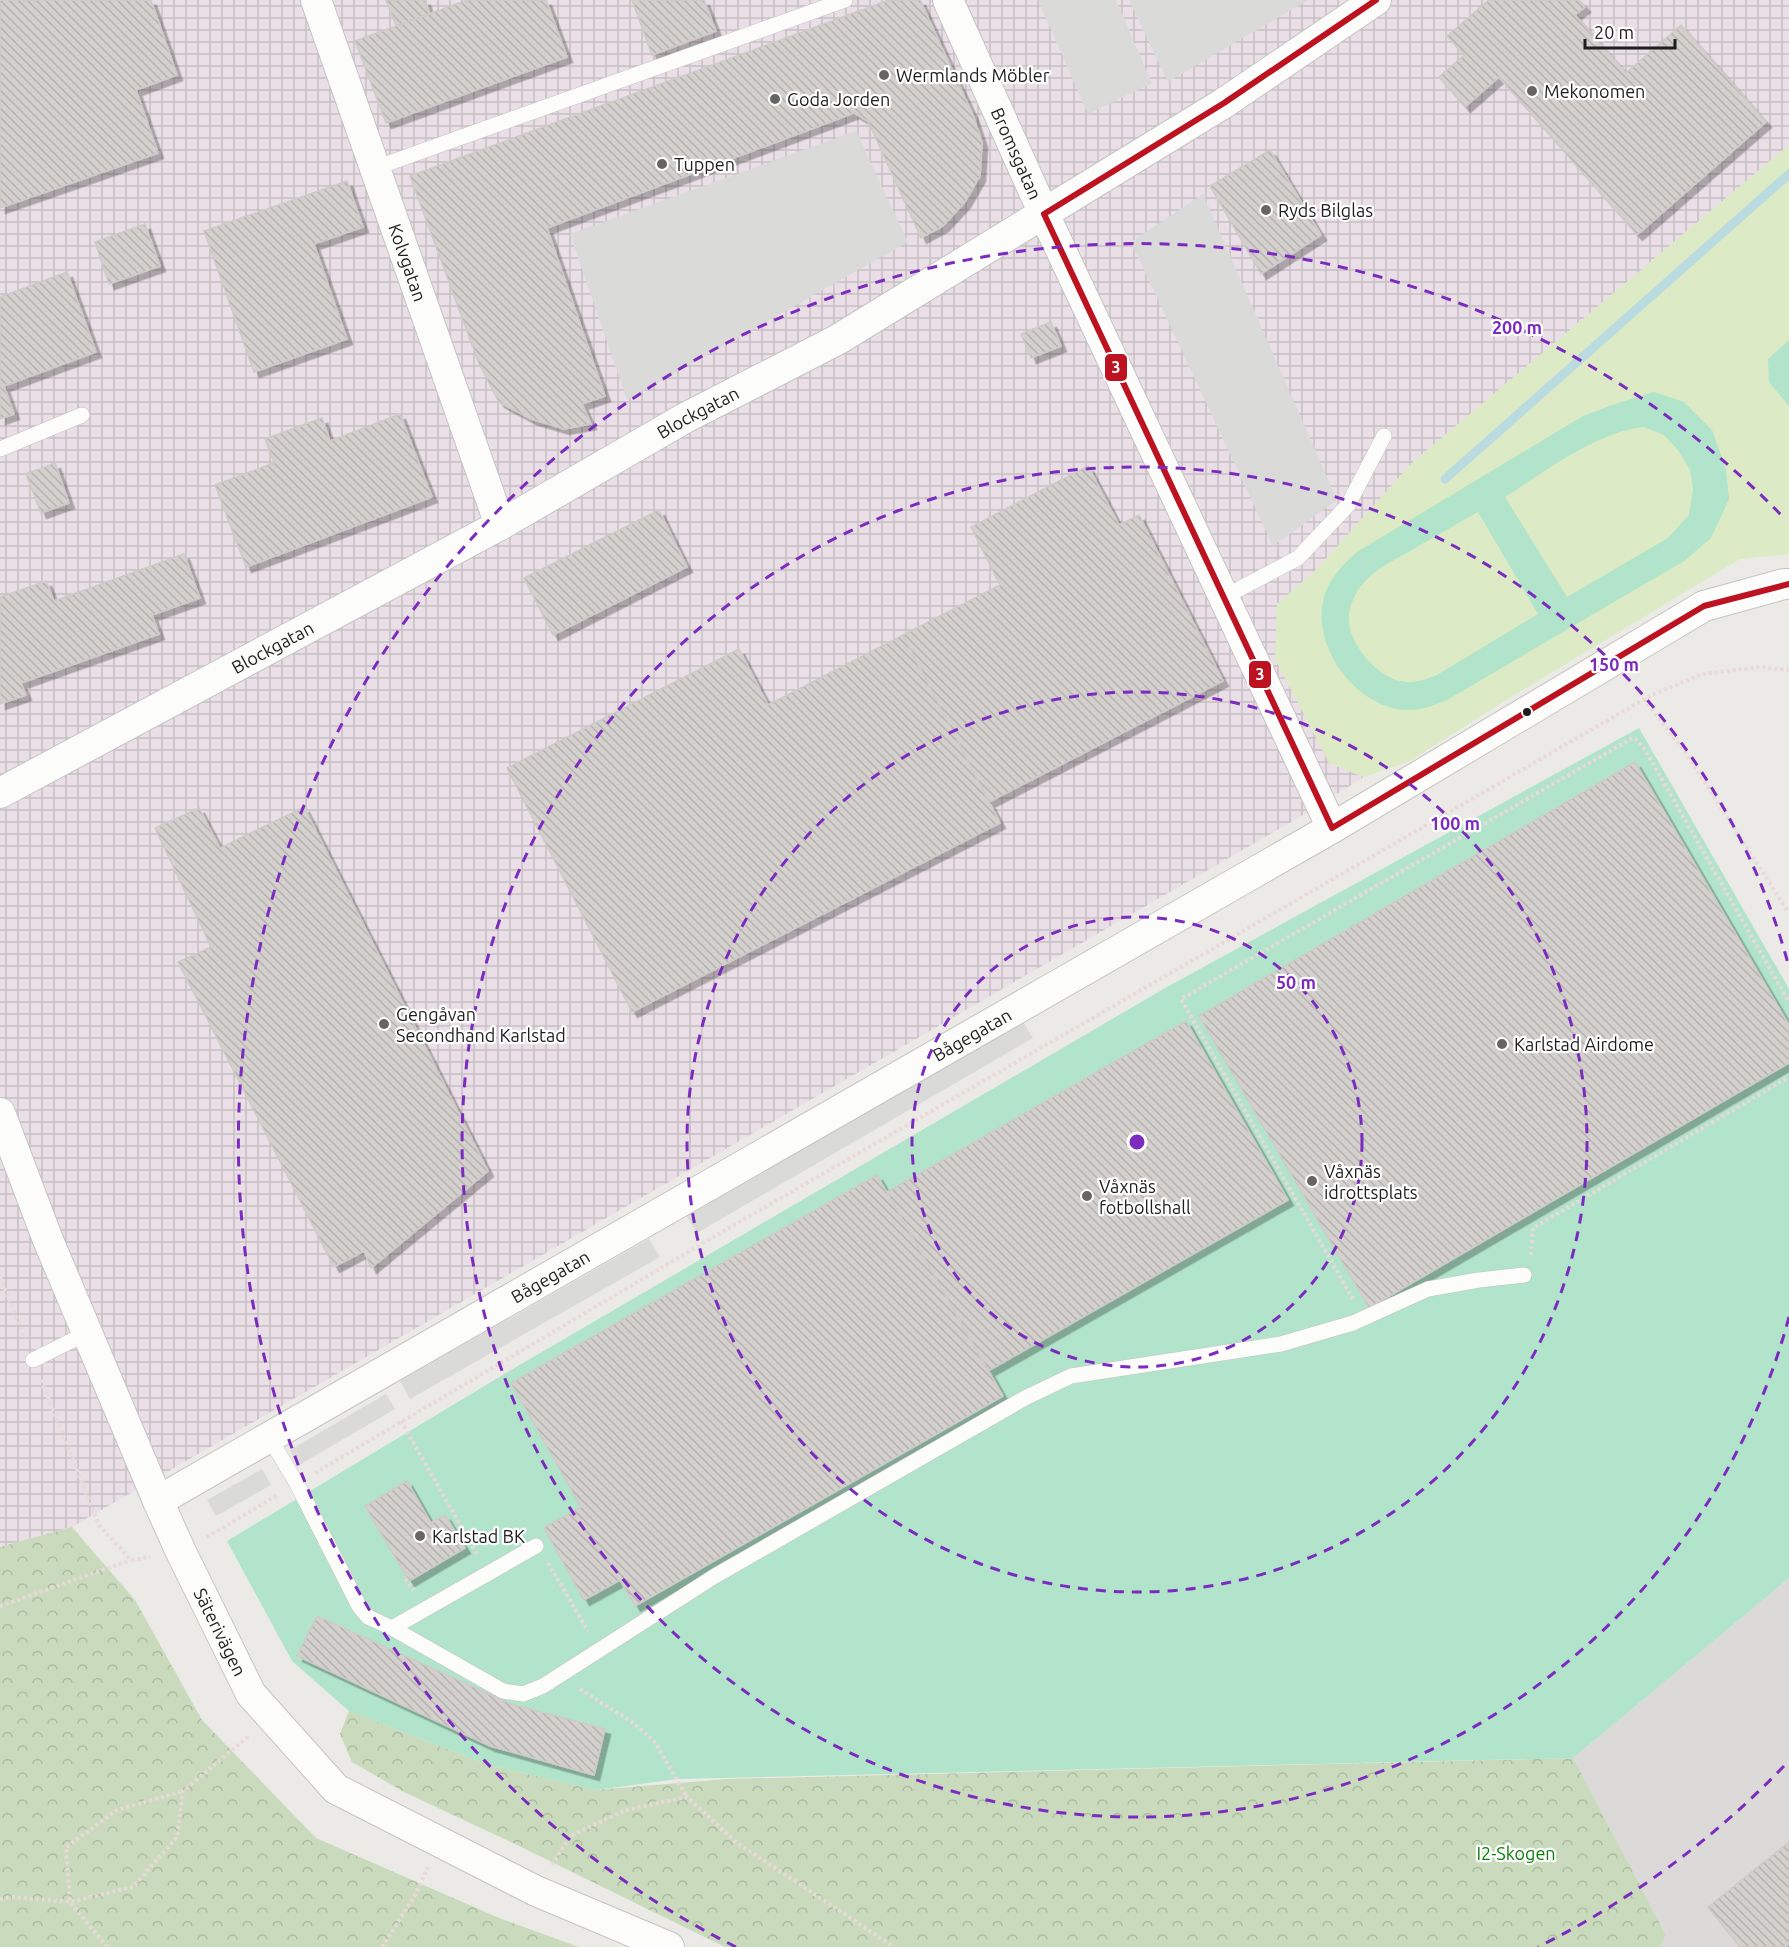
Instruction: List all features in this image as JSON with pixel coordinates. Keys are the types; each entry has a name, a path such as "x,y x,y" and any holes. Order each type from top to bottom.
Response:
{"street":[{"name":"Kolvgatan","path":"316,0 500,525"},
{"name":"Bromsgatan","path":"948,0 1044,214 1332,828"},
{"name":"Blockgatan","path":"0,793 500,525 685,418 837,340 1224,103 1376,0"},
{"name":"Bågegatan","path":"158,1501 1332,828 1704,606 1789,584"},
{"name":"Säterivägen","path":"0,1113 48,1240 158,1501 251,1694 336,1789 536,1891 669,1947"}],"lane":[{"path":"375,168 845,0"},
{"path":"0,449 82,415"},
{"path":"1224,597 1298,558 1348,506 1384,436"},
{"path":"269,1437 297,1484 359,1606 368,1617 392,1628 503,1691 523,1694 560,1676 715,1576 1025,1398 1071,1376 1281,1344 1364,1318 1428,1289 1524,1275"},
{"path":"33,1360 87,1333"},
{"path":"392,1628 536,1545"}],"path":[{"path":"0,1606 131,1560 181,1552 725,1230 1644,699 1702,674 1760,667 1789,670"},
{"path":"1644,699 1679,743 1789,914"},
{"path":"1364,1318 1181,999 1635,738 1644,748 1789,1002"},
{"path":"1524,1275 1530,1264 1533,1228 1789,1077"},
{"path":"0,1277 99,1525 131,1560"},
{"path":"401,1421 487,1573"},
{"path":"536,1545 598,1650"},
{"path":"560,1676 632,1722 654,1741 687,1797 736,1842 894,1947"},
{"path":"107,1947 70,1902 66,1847 117,1810 183,1791 272,1717"},
{"path":"0,1899 13,1897 70,1902 133,1887 177,1837 183,1791"},
{"path":"536,1891 570,1836 626,1810 687,1797"},
{"path":"382,1947 415,1896 440,1842"}],"shaded area":[{"path":"0,0 1789,0 1789,145 1412,463 1316,570 1277,604 1329,763 1364,777 1298,818 72,1527 0,1547"},
{"path":"1038,0 1116,0 1152,83 1088,114"},
{"path":"1129,0 1308,0 1168,82"},
{"path":"856,131 908,242 627,400 570,234"},
{"path":"1203,194 1337,500 1273,546 1131,242"},
{"path":"1022,1020 1033,1038 697,1233 686,1215"},
{"path":"649,1239 660,1257 410,1399 400,1381"},
{"path":"386,1394 395,1409 299,1465 290,1450"},
{"path":"262,1469 271,1485 216,1516 207,1500"},
{"path":"1789,1578 1789,1947 1660,1947 1666,1935 1573,1758"}],"green space":[{"path":"1789,145 1789,554 1740,559 1506,700 1410,761 1364,777 1329,763 1275,659 1277,604 1316,570 1412,463"},
{"path":"1789,340 1789,406 1769,382 1768,359"},
{"path":"1654,392 1684,402 1712,430 1726,469 1729,499 1711,538 1684,561 1447,700 1422,709 1407,710 1389,707 1371,699 1356,687 1342,673 1332,656 1325,638 1322,619 1325,594 1341,568 1357,552 1583,416","holes":["1644,427 1664,435 1678,450 1690,470 1693,489 1689,515 1668,538 1567,597 1505,497 1590,444 1626,430","1478,512 1538,614 1437,675 1410,682 1396,680 1377,669 1369,661 1361,652 1351,633 1349,615 1355,596 1377,570"]},
{"name":"Våxnäs idrottsplats","path":"1639,728 1789,989 1789,1578 1573,1758 678,1779 595,1790 486,1764 349,1711 292,1661 227,1541 506,1373 1167,987"},
{"path":"72,1527 135,1600 202,1720 316,1838 499,1918 579,1947 0,1947 0,1547"},
{"name":"I2-Skogen","path":"349,1711 486,1764 595,1790 727,1779 1573,1758 1666,1935 1660,1947 725,1947 404,1792 352,1762 340,1734"}],"building":[{"path":"0,0 151,0 177,75 136,90 158,153 0,208"},
{"path":"386,0 425,0 430,14 396,26"},
{"path":"467,0 546,0 567,57 386,123 355,41"},
{"path":"632,0 704,0 716,31 652,55"},
{"path":"889,0 920,0 973,115 982,142 980,176 965,202 943,226 921,238 868,121 854,113 547,228 605,396 582,404 591,424 564,429 531,419 499,402 479,364 410,176"},
{"path":"1489,0 1579,0 1585,7 1575,15 1626,73 1681,25 1766,122 1637,235 1499,77 1465,107 1439,77 1464,55 1447,36"},
{"name":"Ryds Bilglas","path":"1270,150 1321,235 1261,274 1210,186"},
{"path":"347,181 363,227 314,244 347,339 254,372 204,231"},
{"path":"145,224 160,266 109,284 95,242"},
{"path":"67,272 96,352 4,386 14,414 0,419 0,297"},
{"path":"1051,322 1061,346 1031,358 1021,334"},
{"path":"400,414 432,497 246,567 215,485 274,463 265,439 322,418 330,441"},
{"path":"55,463 69,503 41,513 26,474"},
{"path":"1088,466 1119,525 1139,515 1223,681 989,802 903,635 1000,585 971,527"},
{"path":"659,510 687,567 553,635 524,578"},
{"path":"184,554 200,598 152,615 159,634 21,683 26,695 0,704 0,597 46,581 54,601"},
{"path":"903,635 1000,823 632,1012 507,768 739,649 768,705"},
{"name":"Karlstad Airdome","path":"1635,762 1789,1025 1789,1063 1369,1308 1199,1016"},
{"path":"304,807 488,1171 371,1268 364,1251 334,1267 178,962 211,947 155,828 199,808 220,848"},
{"name":"Våxnäs fotbollshall","path":"1186,1021 1288,1200 988,1371 887,1192"},
{"path":"877,1175 1003,1396 635,1606 620,1580 584,1600 544,1528 581,1507 511,1383"},
{"name":"Karlstad BK","path":"407,1481 431,1523 445,1515 465,1548 409,1581 365,1506"},
{"path":"317,1616 511,1704 605,1729 594,1775 490,1746 297,1656"},
{"path":"1789,1842 1789,1944 1786,1947 1740,1947 1708,1907"}],"waterway":[{"path":"1445,479 1789,174"}],"transit line":[{"name":"3","path":"1044,214 1224,103 1376,0"},
{"name":"3","path":"1044,214 1332,828"},
{"name":"3","path":"1332,828 1704,606 1789,584"}],"place":[{"name":"Wermlands Möbler","path":"884,75"},
{"name":"Mekonomen","path":"1532,91"},
{"name":"Goda Jorden","path":"775,99"},
{"name":"Tuppen","path":"662,164"},
{"name":"Ryds Bilglas","path":"1266,210"},
{"name":"Gengåvan Secondhand Karlstad","path":"384,1024"},
{"name":"Karlstad Airdome","path":"1502,1044"},
{"name":"Våxnäs idrottsplats","path":"1312,1181"},
{"name":"Våxnäs fotbollshall","path":"1087,1196"},
{"name":"Karlstad BK","path":"420,1536"}]}
